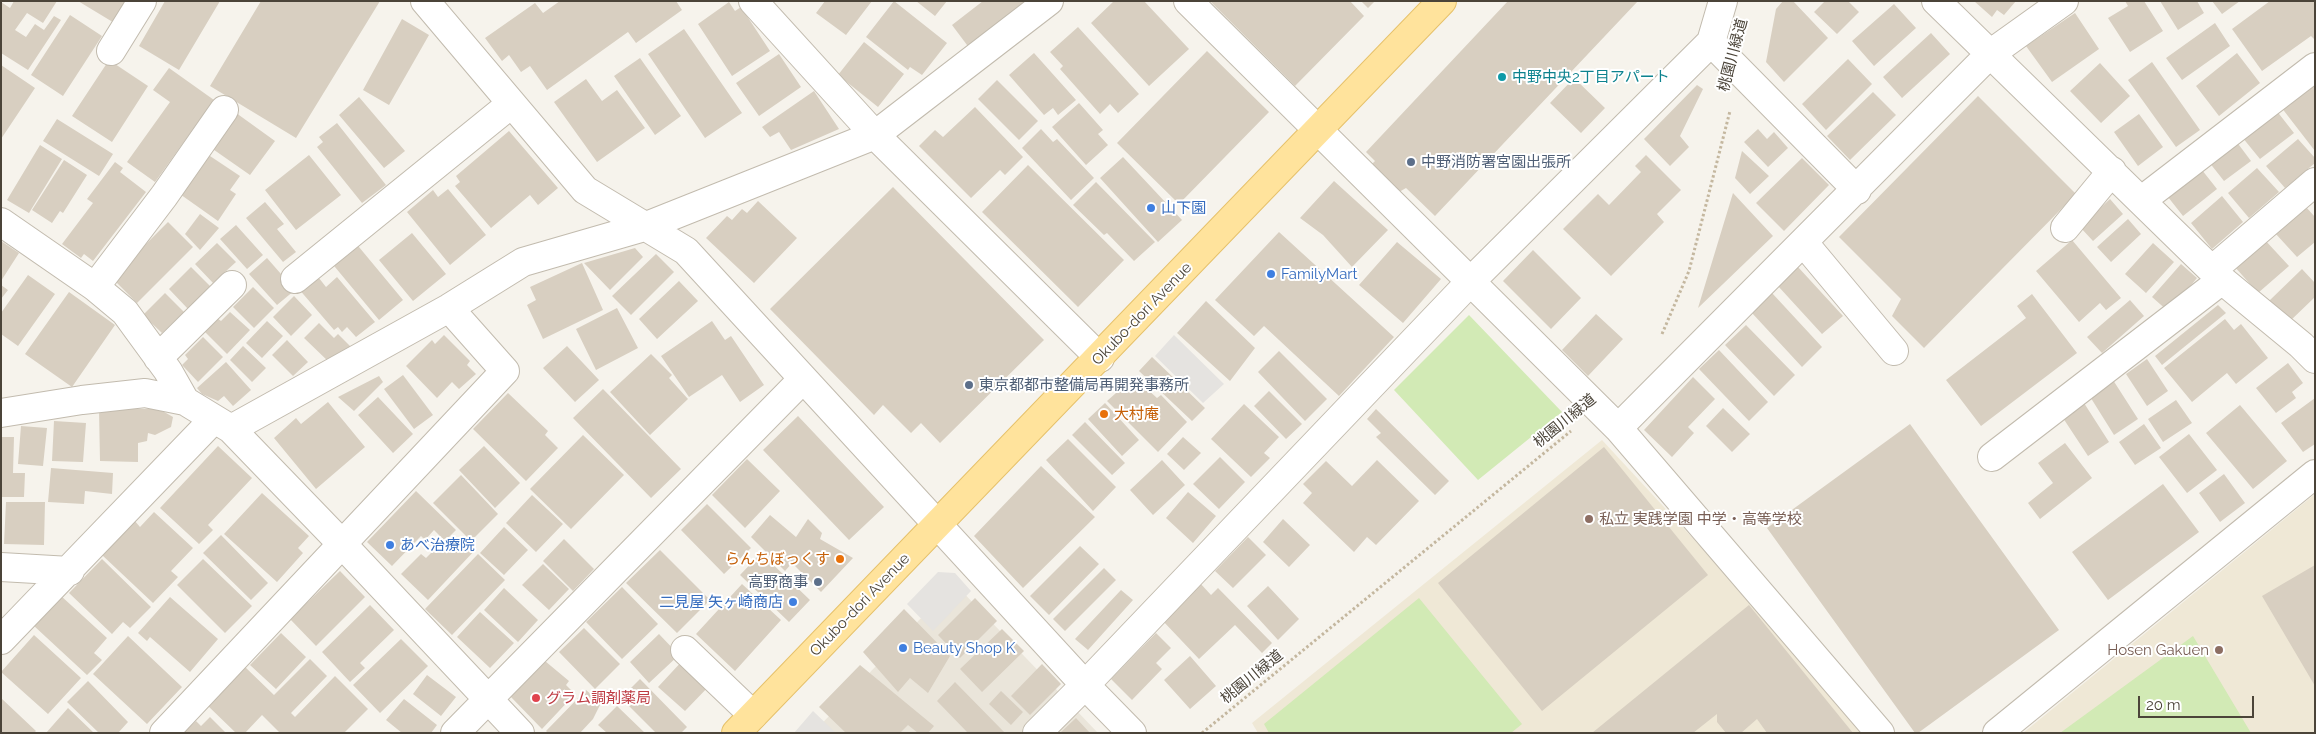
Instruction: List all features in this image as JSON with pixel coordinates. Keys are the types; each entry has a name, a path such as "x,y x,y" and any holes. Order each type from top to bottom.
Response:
{"main road":[{"name":"Okubo-dori Avenue","path":"745,724 1100,358 1442,1"}],"street":[{"path":"111,51 142,1"},
{"path":"425,1 585,190 686,251 802,380 1085,685 1132,733"},
{"path":"753,1 875,135 1100,358"},
{"path":"1,640 222,425 449,308 523,262 644,227 875,135 1050,1"},
{"path":"1188,1 1608,419 1880,733"},
{"path":"1037,733 1471,281 1712,42 1723,1"},
{"path":"1936,1 2217,275 2310,346"},
{"path":"1608,419 1804,243 1990,54 2064,1"},
{"path":"1712,42 1857,190"},
{"path":"2142,200 2315,66"},
{"path":"295,279 511,104"},
{"path":"95,287 164,196 224,110"},
{"path":"2065,228 2112,171"},
{"path":"1992,457 2217,275 2315,182"},
{"path":"1,222 95,287 125,312 158,358 185,401"},
{"path":"1804,243 1894,351"},
{"path":"158,358 232,285"},
{"path":"164,733 505,371 449,308"},
{"path":"455,733 802,380"},
{"path":"1,413 82,400 145,393 185,401 222,425 343,544 520,733"},
{"path":"1997,733 2315,474"},
{"path":"1,568 70,571"},
{"path":"684,650 745,724"}],"path":[{"name":"桃園川緑道","path":"1657,340 1662,333 1689,271 1740,72"},
{"name":"桃園川緑道","path":"1202,733 1608,419"}],"shaded area":[{"path":"1174,335 1224,384 1203,403 1155,356"},
{"name":"私立 実践学園 中学・高等学校","path":"1602,440 1749,599 1862,733 1258,733 1252,723"},
{"name":"Hosen Gakuen","path":"2315,494 2315,733 2023,733 2225,568"},
{"path":"938,572 955,573 971,591 933,631 907,604"},
{"path":"954,583 1098,733 813,733"},
{"path":"813,711 836,733 794,733"}],"green space":[{"path":"1469,315 1562,412 1478,480 1394,390"},
{"path":"1419,598 1522,724 1511,733 1269,733 1264,724"},
{"path":"2193,636 2251,733 2060,733"}],"building":[{"path":"14,1 57,1 43,23 27,13 15,30 26,37 35,24 44,30 54,16 61,20 28,70 1,53 1,2 10,8"},
{"path":"78,1 129,1 116,24"},
{"path":"165,1 220,1 179,70 139,46"},
{"path":"261,1 380,1 296,138 210,86"},
{"path":"560,1 676,1 682,10 636,43 628,32 547,90 530,66 521,72 509,55 502,61 485,38 535,3 543,13"},
{"path":"825,1 872,1 846,35 816,13"},
{"path":"894,1 947,43 922,75 910,67 908,70 866,37"},
{"path":"916,1 947,1 935,16"},
{"path":"983,1 1032,1 970,49 952,25"},
{"path":"1114,1 1144,1 1189,49 1149,86 1091,23"},
{"path":"1210,1 1350,1 1364,16 1295,86"},
{"path":"1361,1 1375,1 1368,8"},
{"name":"中野中央2丁目アパート","path":"1508,1 1638,1 1435,216 1406,188 1399,192 1371,165 1375,161 1366,152"},
{"path":"1783,1 1793,1 1828,38 1784,82 1766,62 1776,9"},
{"path":"1825,1 1848,1 1859,12 1837,34 1814,12"},
{"path":"1974,1 2016,1 2004,15 1997,10 1992,17"},
{"path":"2125,1 2144,1 2163,31 2130,52 2108,18 2128,6"},
{"path":"2160,1 2197,1 2204,13 2178,30"},
{"path":"2212,1 2240,1 2222,14"},
{"path":"2270,1 2313,1 2315,4 2315,40 2311,36 2262,71 2232,29"},
{"path":"729,2 735,11 741,7 770,51 732,76 698,24"},
{"path":"1894,4 1916,28 1874,66 1852,41"},
{"path":"2075,13 2099,49 2052,82 2026,46"},
{"path":"70,15 102,36 63,96 31,75"},
{"path":"402,19 429,35 389,105 363,90"},
{"path":"2215,23 2230,46 2182,80 2166,58"},
{"path":"1078,27 1139,94 1118,113 1110,104 1100,114 1060,69 1063,66 1050,52"},
{"path":"684,29 742,113 705,138 648,54"},
{"path":"1931,33 1950,54 1902,98 1883,77"},
{"path":"864,42 904,74 878,107 838,75"},
{"path":"1207,51 1269,112 1179,204 1117,143"},
{"path":"1034,53 1076,100 1058,115 1053,108 1044,115 1009,75"},
{"path":"2237,53 2260,83 2219,116 2196,86"},
{"path":"779,54 801,87 759,116 736,83"},
{"path":"640,58 681,116 655,135 614,76"},
{"path":"1848,59 1872,84 1826,130 1802,104"},
{"path":"109,60 148,86 112,142 72,116"},
{"path":"2152,62 2200,130 2176,147 2128,80"},
{"path":"2100,63 2130,96 2101,123 2070,91"},
{"path":"1,65 35,88 1,139"},
{"path":"169,68 214,100 155,182 127,162 170,102 153,90"},
{"path":"1574,78 1605,108 1581,133 1550,103"},
{"path":"586,79 602,101 617,90 645,128 597,162 554,102"},
{"path":"997,80 1038,121 1019,140 978,99"},
{"path":"2315,80 2315,151 2281,107"},
{"path":"1697,85 1703,89 1680,136 1689,147 1670,166 1644,139"},
{"path":"814,91 839,129 791,150 779,132 770,137 762,127"},
{"path":"1873,92 1896,115 1850,160 1827,136"},
{"path":"1978,96 2076,194 1924,348 1892,316 1901,299 1839,237"},
{"path":"359,97 405,151 384,168 339,115"},
{"path":"1079,103 1103,130 1098,134 1108,145 1086,165 1052,127"},
{"path":"975,107 1023,157 1005,175 1000,170 971,198 919,146 935,130 943,137"},
{"path":"232,110 275,141 250,175 207,145"},
{"path":"2276,110 2294,133 2260,159 2242,137"},
{"path":"2139,114 2163,147 2138,166 2114,132"},
{"path":"57,119 113,154 99,176 43,141"},
{"path":"337,123 386,185 362,203 317,147 323,142 319,137"},
{"path":"1041,129 1053,142 1057,139 1094,178 1071,200 1022,148"},
{"path":"1758,129 1767,139 1774,132 1788,148 1768,167 1744,142"},
{"path":"509,131 558,188 538,205 530,195 491,228 455,186 460,182 456,176"},
{"path":"2298,139 2315,158 2315,163 2285,188 2266,166"},
{"path":"2236,141 2251,161 2224,181 2209,162"},
{"path":"40,145 62,159 29,213 7,200"},
{"path":"1742,151 1769,176 1750,194 1735,178"},
{"path":"204,152 240,176 230,190 236,194 218,221 177,192"},
{"path":"309,155 341,195 296,230 265,190"},
{"path":"1646,155 1681,190 1657,214 1664,222 1611,276 1563,229 1598,194 1609,205 1641,172 1635,166"},
{"path":"1123,157 1182,220 1158,242 1100,178"},
{"path":"1802,158 1829,185 1784,231 1756,203"},
{"path":"64,160 87,175 63,213 60,211 52,223 32,210"},
{"path":"115,162 123,168 120,172 146,192 93,261 84,254 81,258 62,244 93,203 87,199"},
{"path":"1028,165 1124,260 1078,307 982,212"},
{"path":"2257,168 2279,192 2249,218 2228,193"},
{"path":"2202,170 2217,189 2183,216 2168,197"},
{"path":"1334,181 1388,230 1352,267 1323,235 1300,218"},
{"path":"1096,182 1155,242 1134,261 1107,233 1104,235 1073,205"},
{"path":"893,187 1044,340 940,443 921,423 911,433 883,405 874,415 770,309"},
{"path":"448,189 486,235 450,265 407,212 433,190 438,197"},
{"path":"1733,193 1773,236 1698,308"},
{"path":"2222,196 2243,222 2212,249 2191,223"},
{"path":"2110,199 2123,214 2093,241 2080,227"},
{"path":"758,201 797,238 754,283 706,238 727,216 732,220 742,209 747,213"},
{"path":"265,202 284,224 277,229 296,252 283,262 246,218"},
{"path":"2306,207 2315,217 2315,242 2297,257 2275,233"},
{"path":"200,214 219,228 200,250 185,234"},
{"path":"2128,219 2141,234 2111,262 2097,247"},
{"path":"168,222 193,247 137,303 112,278"},
{"path":"236,225 263,255 247,269 220,239"},
{"path":"1279,232 1394,337 1339,396 1264,326 1254,336 1215,300"},
{"path":"412,233 446,274 413,301 379,260"},
{"path":"2264,239 2289,266 2258,293 2234,266"},
{"path":"2072,240 2121,298 2106,310 2100,303 2079,322 2036,271"},
{"path":"1,241 19,253 1,281"},
{"path":"354,241 403,300 379,320 330,261"},
{"path":"1397,242 1441,279 1403,323 1359,285"},
{"path":"217,243 236,262 213,283 195,264"},
{"path":"2153,243 2174,262 2146,293 2125,274"},
{"path":"635,248 643,257 610,290 584,263"},
{"path":"1533,250 1581,298 1551,329 1503,281"},
{"path":"656,254 674,272 631,315 612,296"},
{"path":"267,258 295,290 277,305 249,274"},
{"path":"582,263 603,310 543,339 527,305 536,300 530,287"},
{"path":"2181,264 2197,278 2169,312 2152,297"},
{"path":"191,267 210,286 188,309 169,289"},
{"path":"1798,267 1843,316 1822,334 1778,286"},
{"path":"2302,269 2315,283 2315,297 2289,322 2269,301"},
{"path":"315,273 326,287 337,277 375,322 356,337 347,327 342,332 338,327 334,330 298,288"},
{"path":"28,275 55,294 18,346 1,334 1,313"},
{"path":"679,281 698,301 657,339 639,319"},
{"path":"1,285 8,290 1,299"},
{"path":"253,287 274,308 254,328 233,307"},
{"path":"69,292 115,325 72,387 25,354"},
{"path":"165,293 184,312 162,333 143,315"},
{"path":"1772,293 1822,347 1802,367 1752,313"},
{"path":"2032,294 2077,353 1981,426 1946,380 2026,318 2017,306"},
{"path":"294,296 312,315 291,336 273,317"},
{"path":"2130,300 2144,316 2102,353 2087,337"},
{"path":"1206,301 1255,348 1230,381 1177,333"},
{"path":"2218,305 2226,313 2162,365 2155,356"},
{"path":"617,308 638,348 596,370 576,329"},
{"path":"230,312 250,330 227,354 204,331 217,318 221,321"},
{"path":"1596,314 1623,339 1588,376 1562,350"},
{"path":"2225,319 2234,330 2241,324 2268,358 2236,384 2227,373 2192,402 2164,368"},
{"path":"267,321 283,336 262,358 246,343"},
{"path":"712,321 725,340 731,336 764,385 740,402 722,375 689,397 661,356"},
{"path":"319,323 334,338 338,334 354,350 330,363 304,338"},
{"path":"1746,325 1795,375 1774,396 1725,345"},
{"path":"444,335 470,361 467,365 476,374 459,389 452,382 437,398 406,366 432,340 435,344"},
{"path":"203,337 223,357 198,382 182,365 188,359 185,355"},
{"path":"287,340 308,362 293,376 272,355"},
{"path":"243,346 266,368 252,382 230,360"},
{"path":"567,346 599,380 575,402 543,368"},
{"path":"1719,350 1768,402 1749,421 1699,369"},
{"path":"1279,351 1327,399 1305,421 1258,372"},
{"path":"651,354 672,375 669,378 688,399 650,435 610,392"},
{"path":"1152,357 1205,408 1192,421 1139,371"},
{"path":"2147,359 2168,391 2147,406 2126,374"},
{"path":"226,362 251,390 233,406 224,396 218,401 202,394 197,388"},
{"path":"2288,363 2303,383 2292,392 2296,398 2276,413 2256,388"},
{"path":"403,375 433,415 414,429 384,389"},
{"path":"379,376 383,382 354,411 338,397"},
{"path":"1134,377 1157,398 1161,395 1187,422 1158,452 1107,401"},
{"path":"1693,377 1715,399 1688,427 1694,433 1672,457 1644,430"},
{"path":"2113,380 2138,419 2114,435 2089,395"},
{"path":"603,389 681,469 651,498 573,418"},
{"path":"1269,391 1302,424 1286,439 1254,406"},
{"path":"508,393 548,431 545,435 558,448 526,481 473,429"},
{"path":"378,397 413,434 393,453 358,415"},
{"path":"2315,398 2315,444 2303,452 2281,423"},
{"path":"2176,400 2192,423 2163,442 2148,419"},
{"path":"328,402 365,447 316,489 274,438 296,418 301,424"},
{"path":"1105,403 1139,440 1122,456 1088,419"},
{"path":"2084,403 2109,442 2088,456 2063,418"},
{"path":"1244,404 1279,437 1264,453 1270,458 1251,477 1211,439"},
{"path":"2240,405 2287,461 2253,489 2206,433"},
{"path":"1723,408 1750,434 1732,452 1706,426"},
{"path":"99,409 159,409 173,417 171,427 155,435 148,433 147,441 138,443 138,462 100,461"},
{"path":"1376,409 1449,481 1435,495 1376,437 1381,433 1367,419"},
{"path":"798,416 884,507 849,540 763,450"},
{"path":"54,421 86,423 83,462 52,461"},
{"path":"1085,422 1125,463 1112,475 1072,435"},
{"path":"1910,424 2059,630 1918,733 1915,733 1767,528"},
{"path":"2144,424 2161,448 2135,465 2119,442"},
{"path":"21,426 47,428 43,466 18,464"},
{"path":"2189,434 2217,470 2187,493 2159,457"},
{"path":"583,435 624,475 571,529 530,489"},
{"path":"1,437 14,437 13,473 25,473 24,497 1,497"},
{"path":"1183,437 1201,453 1184,470 1167,454"},
{"path":"1068,439 1116,487 1093,511 1046,460"},
{"path":"2065,443 2092,478 2040,519 2028,503 2053,483 2038,463"},
{"path":"218,446 252,478 208,525 213,530 199,544 160,508"},
{"path":"484,446 520,483 495,508 459,470"},
{"path":"1604,447 1708,575 1542,711 1438,583"},
{"path":"1220,457 1245,482 1219,509 1193,484"},
{"path":"747,459 780,491 745,528 712,495"},
{"path":"1162,460 1185,485 1153,515 1130,490"},
{"path":"1377,460 1419,501 1376,545 1367,537 1354,552 1303,503 1312,493 1303,484 1326,461 1352,486"},
{"path":"1041,466 1095,517 1023,588 974,536"},
{"path":"51,468 113,473 112,494 85,491 84,504 48,502"},
{"path":"2224,474 2245,503 2220,522 2199,493"},
{"path":"461,475 498,514 471,541 433,503"},
{"path":"2163,484 2199,532 2108,600 2072,552"},
{"path":"416,491 456,530 445,541 434,530 425,540 421,536 392,566 367,542"},
{"path":"1188,492 1216,516 1193,543 1166,518"},
{"path":"262,493 309,536 298,548 303,553 277,582 224,534"},
{"path":"532,495 563,524 536,552 506,523"},
{"path":"6,502 45,502 44,545 4,544"},
{"path":"707,504 751,548 724,574 681,530"},
{"path":"154,512 193,548 171,571 178,577 153,603 102,555 134,520 140,527"},
{"path":"770,515 796,537 808,519 822,533 820,539 853,558 821,592 792,563 785,571 751,537"},
{"path":"1283,519 1310,545 1289,567 1263,542"},
{"path":"504,527 528,550 504,575 480,553"},
{"path":"221,535 268,583 251,600 203,553"},
{"path":"1248,537 1266,555 1233,588 1215,571"},
{"path":"464,538 476,549 428,600 401,574 421,554 426,558 442,542 452,552"},
{"path":"564,539 594,569 573,591 543,561"},
{"path":"1080,546 1099,564 1049,615 1030,596"},
{"path":"660,550 710,600 677,633 626,583"},
{"path":"761,553 810,600 789,622 740,575"},
{"path":"478,554 505,580 452,635 425,609"},
{"path":"102,559 151,607 130,628 123,622 112,634 69,593"},
{"path":"203,559 252,606 225,633 177,585"},
{"path":"543,564 569,589 549,610 522,585"},
{"path":"2315,565 2315,686 2262,596"},
{"path":"1104,568 1116,580 1065,631 1053,619"},
{"path":"340,571 365,597 316,646 290,619"},
{"path":"1200,583 1211,595 1218,588 1272,643 1262,653 1235,625 1199,659 1162,620"},
{"path":"742,584 781,620 735,671 696,634"},
{"path":"1268,586 1299,619 1278,640 1247,606"},
{"path":"622,587 658,624 622,659 586,622"},
{"path":"504,588 538,620 518,642 484,610"},
{"path":"1121,590 1133,600 1088,650 1075,639"},
{"path":"60,595 107,638 94,653 102,660 87,675 33,625"},
{"path":"170,597 218,639 190,672 150,637 147,641 138,633"},
{"path":"975,598 997,621 960,658 938,635"},
{"path":"370,605 394,630 360,663 365,668 350,682 322,652"},
{"path":"1749,605 1853,733 1767,733 1757,719 1741,733 1726,733 1717,722 1717,714 1693,733 1592,733"},
{"path":"904,609 950,656 928,693 910,678 898,692 863,652"},
{"path":"480,612 514,643 490,668 457,637"},
{"path":"584,628 620,664 595,689 559,652"},
{"path":"1002,629 1024,651 982,692 960,669"},
{"path":"281,633 306,657 276,689 250,665"},
{"path":"1156,633 1171,648 1156,663 1162,669 1132,700 1111,679"},
{"path":"659,634 679,655 649,683 630,662"},
{"path":"34,635 81,678 48,714 1,672"},
{"path":"128,636 182,687 147,724 93,674"},
{"path":"401,639 428,666 380,713 353,685"},
{"path":"1190,656 1216,686 1190,709 1164,680"},
{"path":"310,659 327,676 291,713 295,717 335,676 368,709 344,733 280,733 262,715 245,733 236,733 206,704 244,666 274,695"},
{"path":"684,659 711,684 685,711 658,687"},
{"path":"545,661 569,681 566,685 575,694 542,729 510,696"},
{"path":"1042,664 1061,684 1030,715 1011,696"},
{"path":"860,665 934,726 928,733 918,733 908,725 900,733 846,733 819,707"},
{"path":"427,675 456,697 441,716 413,694"},
{"path":"640,679 687,727 681,733 656,733 621,698"},
{"path":"88,681 128,722 118,733 99,733 67,702"},
{"path":"955,682 1005,733 968,733 937,701"},
{"path":"586,690 601,703 593,719 580,733 548,733 546,731"},
{"path":"1001,691 1023,712 1011,725 989,704"},
{"path":"1,698 36,731 34,733 1,733"},
{"path":"404,699 437,725 431,733 402,733 386,720"},
{"path":"617,706 645,733 607,733 598,725"},
{"path":"68,708 94,733 46,733"},
{"path":"210,717 226,733 183,733 196,721 201,726"},
{"path":"1076,718 1090,733 1060,733"}],"place":[{"name":"中野中央2丁目アパート","path":"1502,77"},
{"name":"中野消防署宮園出張所","path":"1411,162"},
{"name":"山下園","path":"1151,208"},
{"name":"FamilyMart","path":"1271,274"},
{"name":"東京都都市整備局再開発事務所","path":"969,385"},
{"name":"大村庵","path":"1104,414"},
{"name":"私立 実践学園 中学・高等学校","path":"1589,519"},
{"name":"あべ治療院","path":"390,545"},
{"name":"らんちぼっくす","path":"840,559"},
{"name":"高野商事","path":"818,582"},
{"name":"二見屋 矢ヶ崎商店","path":"793,602"},
{"name":"Beauty Shop K","path":"903,648"},
{"name":"Hosen Gakuen","path":"2219,650"},
{"name":"グラム調剤薬局","path":"536,698"}]}
